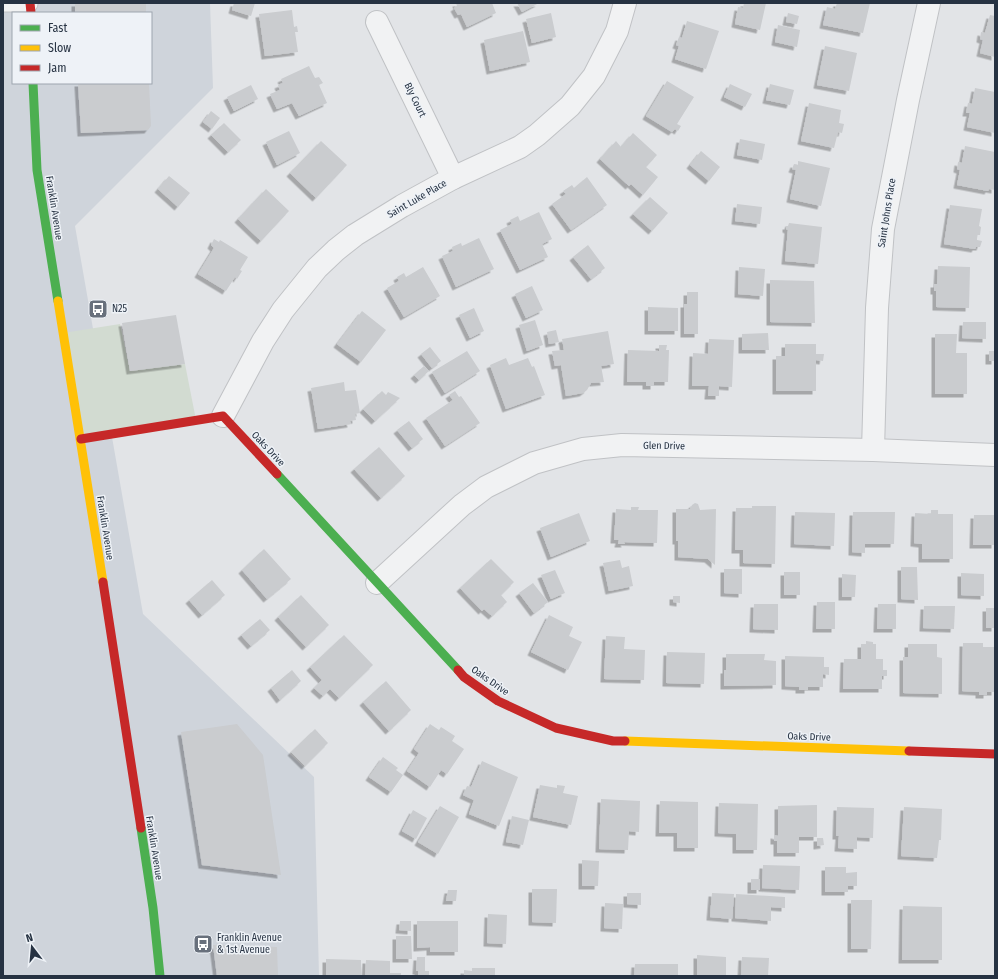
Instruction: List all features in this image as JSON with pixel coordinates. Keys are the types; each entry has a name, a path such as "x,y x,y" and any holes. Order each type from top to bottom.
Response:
{"street":[{"name":"Saint Luke Place","path":"223,416 263,341 283,310 317,268 355,235 402,206 453,178 520,147 537,135 570,106 594,76 617,31 625,3"},
{"name":"Saint Johns Place","path":"873,450 877,308 883,229 908,100 929,3"},
{"name":"Bly Court","path":"377,22 453,178"},
{"name":"Franklin Avenue","path":"33,84 36,170 81,439 152,908 160,976"},
{"path":"81,439 223,416"},
{"name":"Oaks Drive","path":"223,416 464,677 498,701 556,728 613,741 995,754"},
{"name":"Glen Drive","path":"377,583 462,505 486,487 534,463 583,449 622,445 873,450 995,455"}],"lane":[{"path":"3,4 30,7"}],"shaded area":[{"path":"3,3 210,3 213,88 75,226 143,614 314,777 319,976 3,976"},
{"path":"120,324 130,371 185,364 196,420 81,439 63,333"}],"building":[{"path":"75,3 146,3 146,12 75,12"},
{"path":"234,3 255,3 251,16 232,10"},
{"path":"456,3 492,3 496,13 467,27 461,14 458,15 454,8 457,6"},
{"path":"517,3 539,3 522,12"},
{"path":"744,3 766,3 760,30 735,24 738,7 743,8"},
{"path":"837,3 870,3 863,33 823,25 827,7 835,9"},
{"path":"292,10 294,27 297,26 298,32 295,32 298,52 265,56 259,14"},
{"path":"551,13 556,37 532,43 526,19"},
{"path":"788,13 799,16 797,24 786,22"},
{"path":"990,15 995,16 995,57 980,53 983,40 980,39 981,32 985,33"},
{"path":"687,21 719,31 706,69 675,59 679,46 676,45 679,37 682,38"},
{"path":"778,25 800,30 797,47 775,42"},
{"path":"523,31 530,62 490,71 484,40"},
{"path":"825,46 857,53 849,91 817,85"},
{"path":"309,66 315,78 319,77 323,83 319,85 327,103 299,116 292,103 277,109 270,94 280,90 278,85 283,83 281,79"},
{"path":"667,81 694,97 677,124 681,126 678,131 675,129 672,132 646,116"},
{"path":"78,84 149,84 151,126 148,130 81,133"},
{"path":"730,84 752,94 745,107 724,97"},
{"path":"770,84 794,90 790,105 766,100"},
{"path":"251,85 258,99 234,111 227,97"},
{"path":"975,88 995,92 995,133 967,127 970,113 966,113 968,103 972,104"},
{"path":"809,103 841,110 839,123 844,124 842,133 838,132 834,148 801,141"},
{"path":"211,111 220,118 212,129 203,122"},
{"path":"224,123 241,140 228,152 211,135"},
{"path":"289,131 300,153 277,165 266,142"},
{"path":"633,133 657,155 646,167 658,177 643,195 631,184 629,186 600,159 616,141 621,147"},
{"path":"740,139 765,144 762,160 737,155"},
{"path":"321,141 347,165 316,198 290,173"},
{"path":"965,146 995,152 995,190 989,189 988,191 957,185 960,170 957,169 958,162 962,163"},
{"path":"701,151 720,167 709,181 690,165"},
{"path":"798,161 830,168 821,206 790,199 796,170 792,169 794,164 798,165"},
{"path":"169,176 190,193 178,207 158,189"},
{"path":"587,177 607,205 571,230 552,204 566,194 563,191 572,185 574,188"},
{"path":"266,189 289,211 261,241 238,219"},
{"path":"650,197 668,213 652,231 633,214"},
{"path":"737,204 762,207 760,224 735,221"},
{"path":"950,205 982,209 979,226 981,227 980,235 977,235 977,240 982,241 980,247 976,247 975,249 944,244"},
{"path":"539,212 552,239 542,244 548,257 520,270 500,230 512,224 510,220 518,216 520,221"},
{"path":"789,223 822,227 818,264 785,261 788,230 786,229 786,226 788,226"},
{"path":"479,238 494,269 456,287 442,256 453,251 452,247 461,243 462,246"},
{"path":"214,239 219,242 220,240 248,257 240,270 242,271 237,279 235,277 226,291 198,274 214,248 211,245"},
{"path":"588,245 605,268 591,279 573,257"},
{"path":"938,266 970,267 969,308 936,307 936,291 934,291 934,284 937,284"},
{"path":"423,267 440,296 404,317 387,288 399,281 397,277 404,273 406,277"},
{"path":"739,267 765,269 763,296 738,294"},
{"path":"770,280 814,281 815,323 770,322"},
{"path":"532,286 543,310 526,318 515,294"},
{"path":"687,292 698,292 698,334 684,334 684,304 687,304"},
{"path":"648,307 678,308 678,331 648,331"},
{"path":"474,308 484,331 470,338 459,315"},
{"path":"362,311 386,330 361,362 337,344"},
{"path":"176,315 185,364 130,371 122,323"},
{"path":"535,320 543,345 527,351 519,325"},
{"path":"963,322 986,322 986,339 962,338"},
{"path":"556,330 559,342 549,344 547,332"},
{"path":"608,331 614,364 601,366 604,382 591,383 587,390 583,393 566,396 561,365 555,366 552,351 564,350 562,339"},
{"path":"768,333 769,350 742,350 742,334"},
{"path":"935,334 957,334 956,353 967,353 967,394 935,394"},
{"path":"709,339 734,340 732,387 719,386 719,396 708,396 709,386 692,386 693,353 708,354"},
{"path":"785,344 816,344 816,354 824,354 823,361 816,360 816,391 776,391 776,356 785,356"},
{"path":"659,345 667,345 666,350 669,350 668,382 654,382 654,386 646,386 646,382 627,382 628,350 659,351"},
{"path":"430,347 441,361 432,368 421,354"},
{"path":"467,351 480,371 445,393 432,372"},
{"path":"989,351 995,351 995,361 989,361"},
{"path":"506,358 509,365 528,358 532,367 534,366 545,395 506,409 490,365"},
{"path":"424,366 429,371 419,380 414,375"},
{"path":"344,382 345,391 356,390 360,413 355,414 356,420 350,421 351,424 318,429 311,388"},
{"path":"382,391 386,395 388,392 400,398 375,421 363,409"},
{"path":"455,391 459,397 461,396 480,423 445,446 426,418 453,400 449,395"},
{"path":"409,421 423,439 412,448 397,430"},
{"path":"379,447 405,476 381,498 354,469"},
{"path":"695,503 698,504 700,510 716,509 715,565 708,559 678,557 678,541 676,541 676,509 690,509"},
{"path":"752,506 776,506 775,564 743,563 743,550 735,550 736,508 752,508"},
{"path":"631,507 639,507 638,510 658,510 657,543 624,542 625,544 618,544 619,540 614,540 616,509 631,510"},
{"path":"931,510 938,510 938,514 953,514 953,559 922,559 922,544 914,543 915,513 931,514"},
{"path":"795,512 835,513 834,546 794,544"},
{"path":"853,512 895,512 894,544 865,544 865,553 852,552"},
{"path":"579,513 590,541 551,557 540,528"},
{"path":"974,515 995,515 995,545 973,545"},
{"path":"264,549 291,579 267,599 242,570"},
{"path":"491,559 514,582 501,595 507,602 492,616 484,609 482,611 460,588"},
{"path":"620,560 622,568 629,566 633,586 609,591 603,563"},
{"path":"901,567 917,567 918,600 901,599"},
{"path":"724,569 742,569 742,594 724,593"},
{"path":"555,570 565,593 551,599 541,575"},
{"path":"784,572 800,572 800,595 784,595"},
{"path":"961,573 984,574 984,596 961,595"},
{"path":"842,574 856,575 855,597 842,597"},
{"path":"212,580 225,595 202,615 189,600"},
{"path":"533,583 548,602 534,613 519,593"},
{"path":"301,595 329,625 306,647 278,617"},
{"path":"673,596 680,596 680,603 673,602"},
{"path":"817,602 835,602 835,629 816,629"},
{"path":"754,604 778,604 778,630 753,629"},
{"path":"878,604 896,604 896,629 877,629"},
{"path":"924,606 955,606 954,629 923,628"},
{"path":"986,608 995,608 995,628 986,628"},
{"path":"549,615 573,627 569,636 582,642 568,670 531,652"},
{"path":"260,619 270,630 251,646 241,635"},
{"path":"344,635 373,665 339,698 330,689 323,696 314,688 322,680 310,667"},
{"path":"606,636 625,637 624,649 645,650 644,680 604,679"},
{"path":"866,641 876,644 876,659 883,659 883,670 887,670 887,676 882,676 882,689 843,689 844,659 861,659 861,644 866,644"},
{"path":"963,643 983,643 983,647 995,647 995,692 987,692 987,695 979,695 979,692 962,691"},
{"path":"908,644 937,644 937,657 942,658 942,694 903,693 903,657 908,657"},
{"path":"667,652 705,653 704,684 666,683"},
{"path":"726,654 765,654 764,660 776,661 776,685 724,686"},
{"path":"785,656 824,657 824,667 829,667 829,675 823,674 823,687 808,687 808,690 799,690 799,687 785,686"},
{"path":"292,670 301,681 280,700 271,688"},
{"path":"386,681 411,710 389,731 363,702"},
{"path":"237,724 263,755 281,875 202,865 181,732"},
{"path":"430,724 439,730 441,727 455,736 452,741 464,749 447,774 441,770 430,787 407,771 419,753 414,749"},
{"path":"315,729 328,743 305,766 291,752"},
{"path":"383,757 398,768 396,770 403,775 391,792 369,777"},
{"path":"482,761 518,777 499,826 469,814 474,800 463,795 467,786 471,787"},
{"path":"540,785 557,788 557,785 565,786 563,793 578,796 571,825 533,817"},
{"path":"601,799 640,801 639,832 629,831 628,850 599,849"},
{"path":"660,801 698,802 698,848 677,848 677,833 659,833"},
{"path":"719,803 758,804 757,850 736,850 736,834 718,833"},
{"path":"817,805 817,837 799,837 799,853 777,853 777,841 774,841 774,835 778,836 778,806"},
{"path":"440,806 459,817 438,854 418,842"},
{"path":"837,807 874,808 873,838 857,837 857,849 838,848 839,836 836,836"},
{"path":"904,807 942,809 941,840 939,840 937,858 901,856"},
{"path":"413,810 427,818 416,839 402,831"},
{"path":"512,816 529,820 523,845 506,842"},
{"path":"817,838 823,838 824,845 817,846"},
{"path":"582,860 599,861 598,886 582,886"},
{"path":"763,865 800,866 799,890 762,888"},
{"path":"825,867 846,867 846,873 857,872 857,886 848,886 848,892 825,892"},
{"path":"751,879 760,879 760,890 751,890"},
{"path":"532,889 557,889 556,923 532,922"},
{"path":"448,890 457,890 456,901 446,901"},
{"path":"627,893 641,893 641,905 627,904"},
{"path":"712,893 734,894 732,919 710,917"},
{"path":"736,894 785,897 785,908 771,907 771,921 735,918"},
{"path":"851,900 872,900 871,949 851,949"},
{"path":"605,903 623,904 622,929 604,928"},
{"path":"903,906 942,907 942,960 902,960"},
{"path":"488,914 507,915 506,944 487,943"},
{"path":"400,921 411,921 411,931 399,930"},
{"path":"417,921 458,921 458,952 430,952 430,947 417,948"},
{"path":"396,936 411,936 412,959 396,959"},
{"path":"213,945 277,947 278,976 217,976"},
{"path":"697,955 726,957 726,976 697,976"},
{"path":"417,957 425,957 425,971 429,971 429,976 418,976 418,971 416,971"},
{"path":"742,957 769,958 768,976 741,976"},
{"path":"326,959 361,960 361,976 326,976"},
{"path":"366,960 390,961 390,973 401,973 401,976 365,976"},
{"path":"635,964 678,964 678,976 634,976"},
{"path":"472,968 495,968 495,976 464,976 464,970 472,971"}],"traffic: fast":[{"path":"33,84 37,170 58,301"},
{"path":"277,474 458,670"},
{"path":"141,828 153,908 160,976"}],"traffic: slow":[{"path":"58,301 103,582"},
{"path":"625,741 909,751"}],"traffic: jam":[{"path":"30,3 31,12"},
{"path":"81,439 223,416 277,474"},
{"path":"103,582 141,828"},
{"path":"458,670 464,677 498,701 556,728 613,741 625,741"},
{"path":"909,751 995,754"}],"place":[{"name":"N25","path":"98,309"},
{"name":"Franklin Avenue & 1st Avenue","path":"203,944"}]}
